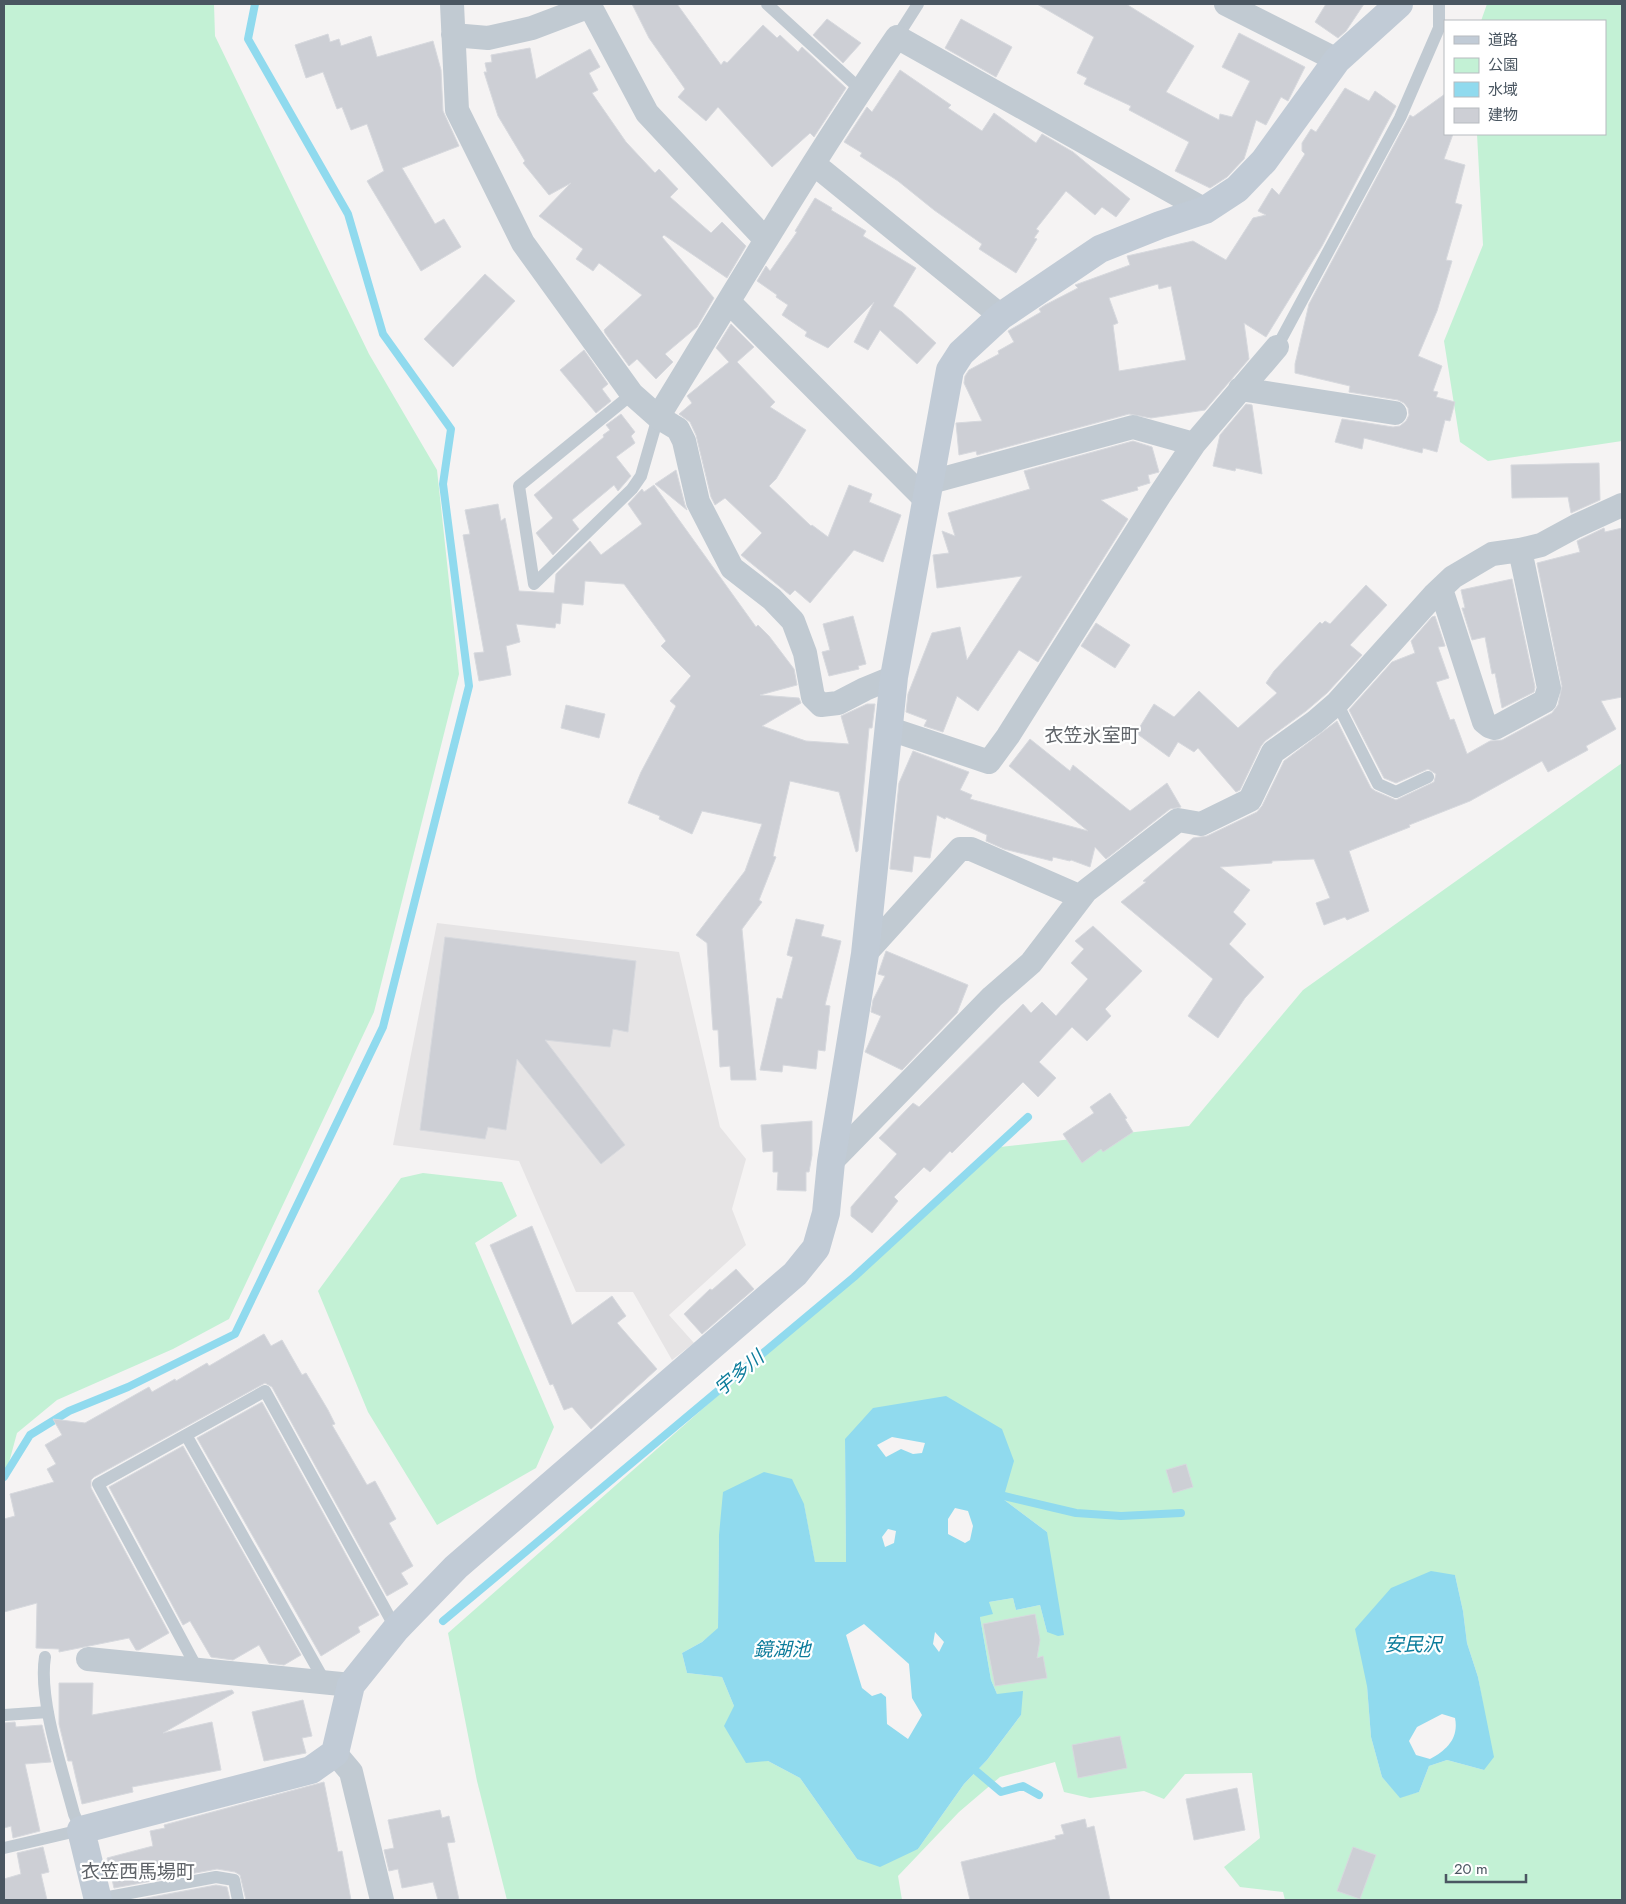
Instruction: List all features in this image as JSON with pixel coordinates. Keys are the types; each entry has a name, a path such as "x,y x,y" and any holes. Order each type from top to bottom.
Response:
{"street":[{"path":"452,4 457,110 523,243 632,394 658,417 678,429 684,441 698,502 732,568 772,599 793,621 805,653 813,697 820,705 838,703 894,677"},
{"path":"1226,4 1337,60"},
{"path":"382,1900 350,1772 336,1753 338,1683 396,1629 456,1567 796,1274 816,1248 826,1213 831,1162 865,954 894,677 950,370 961,353 1001,316 1100,249 1160,225 1205,210 1237,189 1264,161 1337,60 1399,4"},
{"path":"453,35 488,38 532,28 590,6 647,113 766,240"},
{"path":"658,417 814,164 861,90 898,37 1205,210"},
{"path":"814,164 1001,316"},
{"path":"729,302 929,492"},
{"path":"890,729 989,762 1008,736 1159,496 1194,444 1277,347"},
{"path":"1240,389 1394,413"},
{"path":"929,492 1133,427 1194,444"},
{"path":"831,1162 992,997 1031,963 1086,891 1178,820 1201,824 1250,800 1273,752 1315,722 1337,703 1453,577 1492,554 1541,545 1576,526 1622,505"},
{"path":"1441,589 1484,722 1495,728 1545,700 1549,688 1520,550"},
{"path":"865,954 960,849 971,849 1081,897"},
{"path":"88,1659 338,1683"},
{"path":"98,1900 82,1830 311,1770 336,1753"}],"lane":[{"path":"767,4 861,90"},
{"path":"898,37 918,4"},
{"path":"1277,347 1400,118 1439,28 1439,4"},
{"path":"632,394 519,486 534,584 632,489 641,476 658,417"},
{"path":"1337,703 1378,784 1396,792 1428,777"},
{"path":"198,1670 98,1484 265,1391 396,1629"},
{"path":"186,1435 338,1683"},
{"path":"4,1848 82,1830 74,1814 48,1712 43,1668 45,1657"},
{"path":"4,1715 48,1712"},
{"path":"98,1900 216,1877 234,1880 238,1900"}],"shaded area":[{"path":"437,923 679,952 720,1127 746,1159 732,1209 746,1245 669,1315 694,1343 672,1360 633,1292 576,1292 519,1161 393,1145"}],"green space":[{"path":"4,4 214,4 215,36 369,354 437,470 459,674 374,1012 229,1319 173,1349 57,1400 17,1433 4,1481"},
{"path":"1487,4 1622,4 1622,441 1488,461 1460,442 1444,341 1483,245 1477,135 1606,135 1606,20 1481,20"},
{"path":"1622,763 1622,1900 1285,1900 1283,1892 1240,1887 1224,1867 1260,1838 1252,1773 1185,1774 1164,1799 1144,1791 1090,1798 1064,1792 1055,1762 1000,1777 959,1812 898,1876 902,1900 507,1900 477,1781 448,1633 1000,1147 1189,1126 1303,990","holes":["1002,1429 1003,1499 1047,1532 1047,1632 1040,1605 1016,1610 1013,1598 989,1602 980,1617 991,1680 997,1694 1021,1715 987,1760 964,1784 918,1849 857,1859 800,1778 768,1761 734,1706 722,1677 687,1673 682,1653 702,1642 718,1629 719,1535 804,1505 815,1563 846,1562 845,1439","1455,1575 1463,1611 1467,1643 1478,1677 1485,1716 1484,1770 1447,1760 1429,1766 1419,1792 1400,1797 1382,1777 1371,1737 1367,1686"]},
{"path":"423,1173 502,1182 517,1216 475,1243 554,1427 536,1468 437,1525 368,1412 318,1291 401,1178"}],"water":[{"name":"鏡湖池","path":"946,1396 1002,1429 1014,1461 1003,1499 1047,1532 1064,1635 1058,1636 1047,1632 1040,1605 1016,1610 1013,1598 989,1602 993,1614 980,1617 991,1680 997,1694 1023,1691 1021,1715 987,1760 964,1784 918,1849 880,1867 857,1859 800,1778 768,1761 746,1763 724,1726 734,1706 722,1677 687,1673 682,1653 702,1642 718,1628 719,1535 723,1492 764,1472 792,1479 804,1504 815,1562 846,1562 845,1439 873,1408","holes":["892,1437 925,1443 922,1453 913,1454 901,1449 886,1457 877,1445","955,1508 968,1511 973,1526 970,1540 965,1543 948,1534 948,1519","888,1529 896,1531 894,1543 885,1547 882,1537","864,1624 909,1664 912,1698 922,1715 908,1739 887,1724 886,1697 881,1693 872,1696 862,1688 846,1635","935,1632 944,1642 939,1652 933,1644"]},
{"name":"安民沢","path":"1431,1571 1455,1575 1463,1611 1467,1643 1478,1677 1494,1757 1484,1770 1447,1760 1429,1766 1419,1792 1400,1798 1382,1777 1371,1737 1367,1686 1355,1629 1391,1588","holes":["1442,1714 1455,1718 1455,1732 1450,1743 1442,1752 1430,1759 1416,1755 1409,1741 1417,1727"]}],"building":[{"path":"632,4 677,4 721,65 724,61 727,63 763,25 777,38 780,35 798,52 802,47 846,88 814,137 810,133 772,167 718,107 706,121 678,97 685,89 649,38"},
{"path":"1037,4 1126,4 1194,46 1166,92 1219,120 1220,114 1232,117 1250,81 1222,67 1239,33 1305,67 1288,101 1281,97 1266,125 1256,120 1244,159 1227,177 1210,188 1175,171 1189,142 1129,110 1131,106 1084,84 1087,78 1077,73 1094,37"},
{"path":"1326,4 1364,4 1346,31 1338,38 1315,22"},
{"path":"827,19 861,43 843,63 813,35"},
{"path":"961,19 1012,47 996,77 945,48"},
{"path":"328,34 330,42 339,39 341,46 371,36 377,57 433,41 441,70 443,111 459,146 402,168 435,224 444,219 461,247 421,271 367,181 384,171 367,124 351,130 342,107 337,109 323,72 306,78 295,45"},
{"path":"530,48 536,79 590,49 600,67 589,73 598,90 592,93 626,142 655,173 659,169 678,189 670,197 711,233 722,222 746,246 727,278 664,235 662,237 714,298 697,327 665,354 673,362 656,379 637,359 629,366 604,330 642,295 599,263 593,271 576,259 583,249 539,216 571,183 549,195 523,163 525,161 498,116 484,72 487,72 485,63 492,62 491,55"},
{"path":"900,70 951,105 948,108 982,131 994,113 1036,143 1042,134 1073,152 1130,199 1116,217 1102,207 1095,215 1066,191 1036,229 1039,231 1034,238 1037,239 1016,273 979,249 982,244 934,210 898,181 860,156 862,153 844,142 867,107 872,112"},
{"path":"1345,88 1369,101 1375,91 1396,106 1322,246 1266,337 1244,323 1249,359 1205,410 1151,418 1129,414 977,455 976,451 959,455 956,423 982,421 964,383 965,376 969,370 999,354 998,351 1014,342 1008,331 1041,312 1039,309 1045,305 1078,288 1075,285 1130,265 1127,256 1193,241 1226,260 1253,218 1266,215 1258,211 1272,188 1279,195 1305,154 1302,151 1302,143 1311,129 1316,132","holes":["1158,284 1159,289 1171,286 1186,360 1119,371 1113,325 1118,323 1109,298"]},
{"path":"1444,95 1444,135 1453,135 1444,159 1465,165 1455,203 1462,205 1446,260 1452,261 1437,311 1418,356 1442,366 1433,391 1438,392 1436,397 1455,402 1450,421 1445,420 1437,452 1423,448 1422,453 1364,438 1362,449 1335,442 1342,419 1393,427 1400,426 1409,415 1408,408 1398,400 1349,392 1350,386 1295,373 1295,364 1309,304 1410,115 1413,117"},
{"path":"815,198 866,231 863,236 916,268 893,306 936,343 917,364 880,330 868,350 854,342 874,302 828,348 805,336 807,332 782,315 788,305 757,281 766,266 770,271 797,232 795,231"},
{"path":"485,274 515,301 453,367 424,339"},
{"path":"731,324 754,347 737,362 775,402 770,407 806,430 776,479 769,486 811,526 828,537 849,485 872,494 869,502 901,515 883,562 854,550 810,603 795,590 790,595 741,555 762,533 725,498 715,505 711,497 696,435 690,422 679,414 692,403 687,396 729,362 716,348"},
{"path":"584,350 608,384 602,389 611,401 596,413 560,370"},
{"path":"1246,404 1252,405 1262,474 1236,468 1235,471 1213,466 1220,435"},
{"path":"621,414 635,432 631,436 635,443 616,457 631,476 618,491 614,485 572,520 579,529 553,555 536,533 553,518 534,495 604,437 603,435 610,430 606,425"},
{"path":"1133,441 1152,447 1159,472 1148,475 1150,483 1137,487 1138,490 1101,500 1128,519 1038,662 1019,650 978,711 957,696 943,732 924,726 927,720 906,712 908,694 932,633 960,627 967,660 1022,576 937,588 933,555 949,553 942,531 955,536 948,513 1030,489 1024,471"},
{"path":"1599,463 1600,500 1571,513 1568,497 1512,498 1511,465"},
{"path":"676,470 685,505 687,510 655,484"},
{"path":"654,485 756,627 758,625 769,636 794,669 797,685 760,695 799,698 801,703 762,726 806,741 849,744 841,716 867,704 875,704 872,728 869,728 858,851 856,852 839,792 790,781 773,856 776,857 759,900 762,902 742,929 756,1080 731,1080 730,1066 720,1067 718,1030 713,1030 707,943 696,935 745,871 762,824 702,811 692,834 659,819 660,816 628,803 641,772 676,706 670,701 691,676 661,646 666,641 624,584 585,581 583,605 562,603 560,624 556,623 555,628 516,624 520,642 506,646 511,675 479,681 474,653 484,652 463,535 470,534 465,510 498,504 501,521 505,518 519,591 554,593 556,574 590,541 601,555 642,524 628,504 642,489 644,492"},
{"path":"1604,528 1605,532 1622,528 1622,697 1601,701 1616,729 1586,746 1588,750 1548,772 1542,761 1470,801 1349,851 1369,911 1347,920 1345,917 1324,925 1316,903 1330,898 1314,859 1272,861 1272,863 1220,867 1250,890 1233,912 1246,924 1229,944 1264,977 1245,998 1218,1038 1188,1016 1213,979 1121,902 1146,882 1143,881 1193,838 1207,836 1257,812 1262,806 1284,761 1337,721 1371,788 1375,791 1396,800 1434,782 1436,774 1428,769 1396,783 1384,778 1349,710 1392,662 1415,653 1411,641 1432,617 1435,616 1445,646 1438,647 1449,678 1436,682 1450,720 1454,719 1467,754 1490,741 1502,740 1552,713 1558,705 1562,686 1537,563 1580,552 1577,541"},
{"path":"1512,579 1535,687 1534,692 1502,708 1495,673 1492,674 1485,637 1472,640 1462,608 1465,608 1461,590"},
{"path":"1366,585 1387,605 1350,645 1362,655 1327,693 1265,741 1240,790 1236,792 1198,748 1194,752 1178,742 1169,757 1136,733 1154,704 1174,717 1199,691 1238,728 1277,693 1266,683 1274,671 1320,622 1322,624 1325,621 1330,624"},
{"path":"853,616 866,664 858,666 859,669 829,676 822,652 830,650 823,624"},
{"path":"1096,623 1130,645 1115,668 1081,646"},
{"path":"566,705 605,714 599,738 561,728"},
{"path":"1030,739 1070,771 1073,765 1130,811 1167,783 1181,807 1170,809 1106,859 1095,847 1090,867 1071,860 1053,857 1052,861 1004,849 986,841 987,835 937,815 930,858 914,856 912,872 890,869 899,783 913,751 969,772 960,790 972,795 970,799 1088,831 1009,766"},
{"path":"796,919 824,925 821,936 841,941 825,1005 830,1006 825,1051 818,1050 816,1069 783,1065 782,1072 760,1070 777,998 782,999 793,957 787,955"},
{"path":"1093,926 1142,971 1105,1009 1111,1016 1087,1041 1072,1027 1039,1062 1056,1078 1038,1097 1023,1082 952,1153 950,1151 930,1172 924,1167 894,1197 898,1201 872,1233 851,1216 851,1207 897,1154 879,1138 913,1103 919,1107 1023,1004 1031,1013 1042,1002 1056,1016 1088,979 1071,963 1084,949 1075,941"},
{"path":"445,937 636,961 628,1032 613,1029 610,1047 545,1040 625,1145 601,1164 517,1059 506,1130 488,1127 485,1139 420,1130"},
{"path":"886,951 968,985 957,1013 902,1070 865,1052 881,1016 871,1012 873,1000 885,976 878,974"},
{"path":"1110,1093 1127,1118 1125,1119 1133,1132 1103,1152 1101,1149 1082,1163 1063,1134 1094,1113 1090,1107"},
{"path":"812,1121 812,1155 809,1172 806,1172 806,1191 777,1190 778,1172 773,1172 773,1151 763,1152 761,1125"},
{"path":"532,1226 572,1325 612,1296 626,1316 617,1323 657,1369 591,1429 572,1407 564,1410 553,1384 550,1385 490,1245"},
{"path":"736,1269 754,1289 702,1334 684,1314 710,1289 712,1290"},
{"path":"264,1334 271,1346 282,1340 302,1375 306,1373 328,1410 335,1424 332,1425 367,1485 375,1481 396,1519 389,1523 413,1566 401,1573 408,1584 387,1596 272,1387 265,1383 91,1480 91,1488 169,1633 139,1650 136,1650 129,1638 59,1652 59,1649 36,1648 37,1603 4,1612 4,1519 15,1516 10,1494 54,1482 47,1469 56,1464 45,1445 62,1435 53,1419 85,1423 149,1387 152,1392 207,1363 209,1366"},
{"path":"262,1402 379,1615 358,1627 360,1632 321,1656 197,1438"},
{"path":"183,1446 301,1655 284,1665 269,1663 259,1645 233,1660 211,1657 190,1621 183,1625 109,1487"},
{"path":"1186,1464 1193,1487 1173,1493 1166,1470"},
{"path":"1035,1614 1040,1640 1037,1658 1043,1656 1047,1678 995,1686 983,1624"},
{"path":"59,1683 93,1683 92,1715 232,1690 234,1693 163,1733 212,1722 221,1770 132,1787 133,1792 82,1804 72,1761 68,1761 59,1724"},
{"path":"303,1700 312,1736 302,1738 306,1753 264,1761 252,1712"},
{"path":"15,1722 16,1727 42,1725 51,1762 25,1764 40,1831 13,1838 11,1826 4,1828 4,1723"},
{"path":"1120,1736 1127,1768 1078,1778 1072,1745"},
{"path":"324,1782 338,1852 342,1851 351,1900 246,1900 240,1875 235,1872 217,1869 114,1888 107,1858 153,1846 150,1831 165,1828 164,1825"},
{"path":"1237,1788 1245,1830 1194,1840 1186,1799"},
{"path":"440,1810 442,1818 449,1816 455,1842 447,1843 459,1900 438,1900 433,1882 402,1888 398,1869 389,1871 384,1850 394,1848 388,1820"},
{"path":"1085,1819 1087,1828 1094,1826 1110,1900 970,1900 961,1862 1056,1839 1055,1836 1064,1834 1061,1825"},
{"path":"43,1847 49,1872 41,1874 47,1900 4,1900 4,1879 21,1874 17,1853"},
{"path":"1353,1847 1376,1855 1360,1899 1337,1891"},
{"path":"216,1885 227,1887 230,1900 136,1900"}],"waterway":[{"path":"4,1477 30,1435 69,1411 128,1387 235,1334 383,1027 469,686 443,484 451,429 383,334 348,214 248,39 255,4"},
{"name":"宇多川","path":"443,1621 854,1277 1028,1117"},
{"path":"1004,1496 1076,1513 1121,1516 1181,1513"},
{"path":"975,1770 1001,1792 1023,1786 1039,1795"}],"district":[{"name":"衣笠氷室町","path":"1092,735"},
{"name":"衣笠西馬場町","path":"138,1871"}]}
